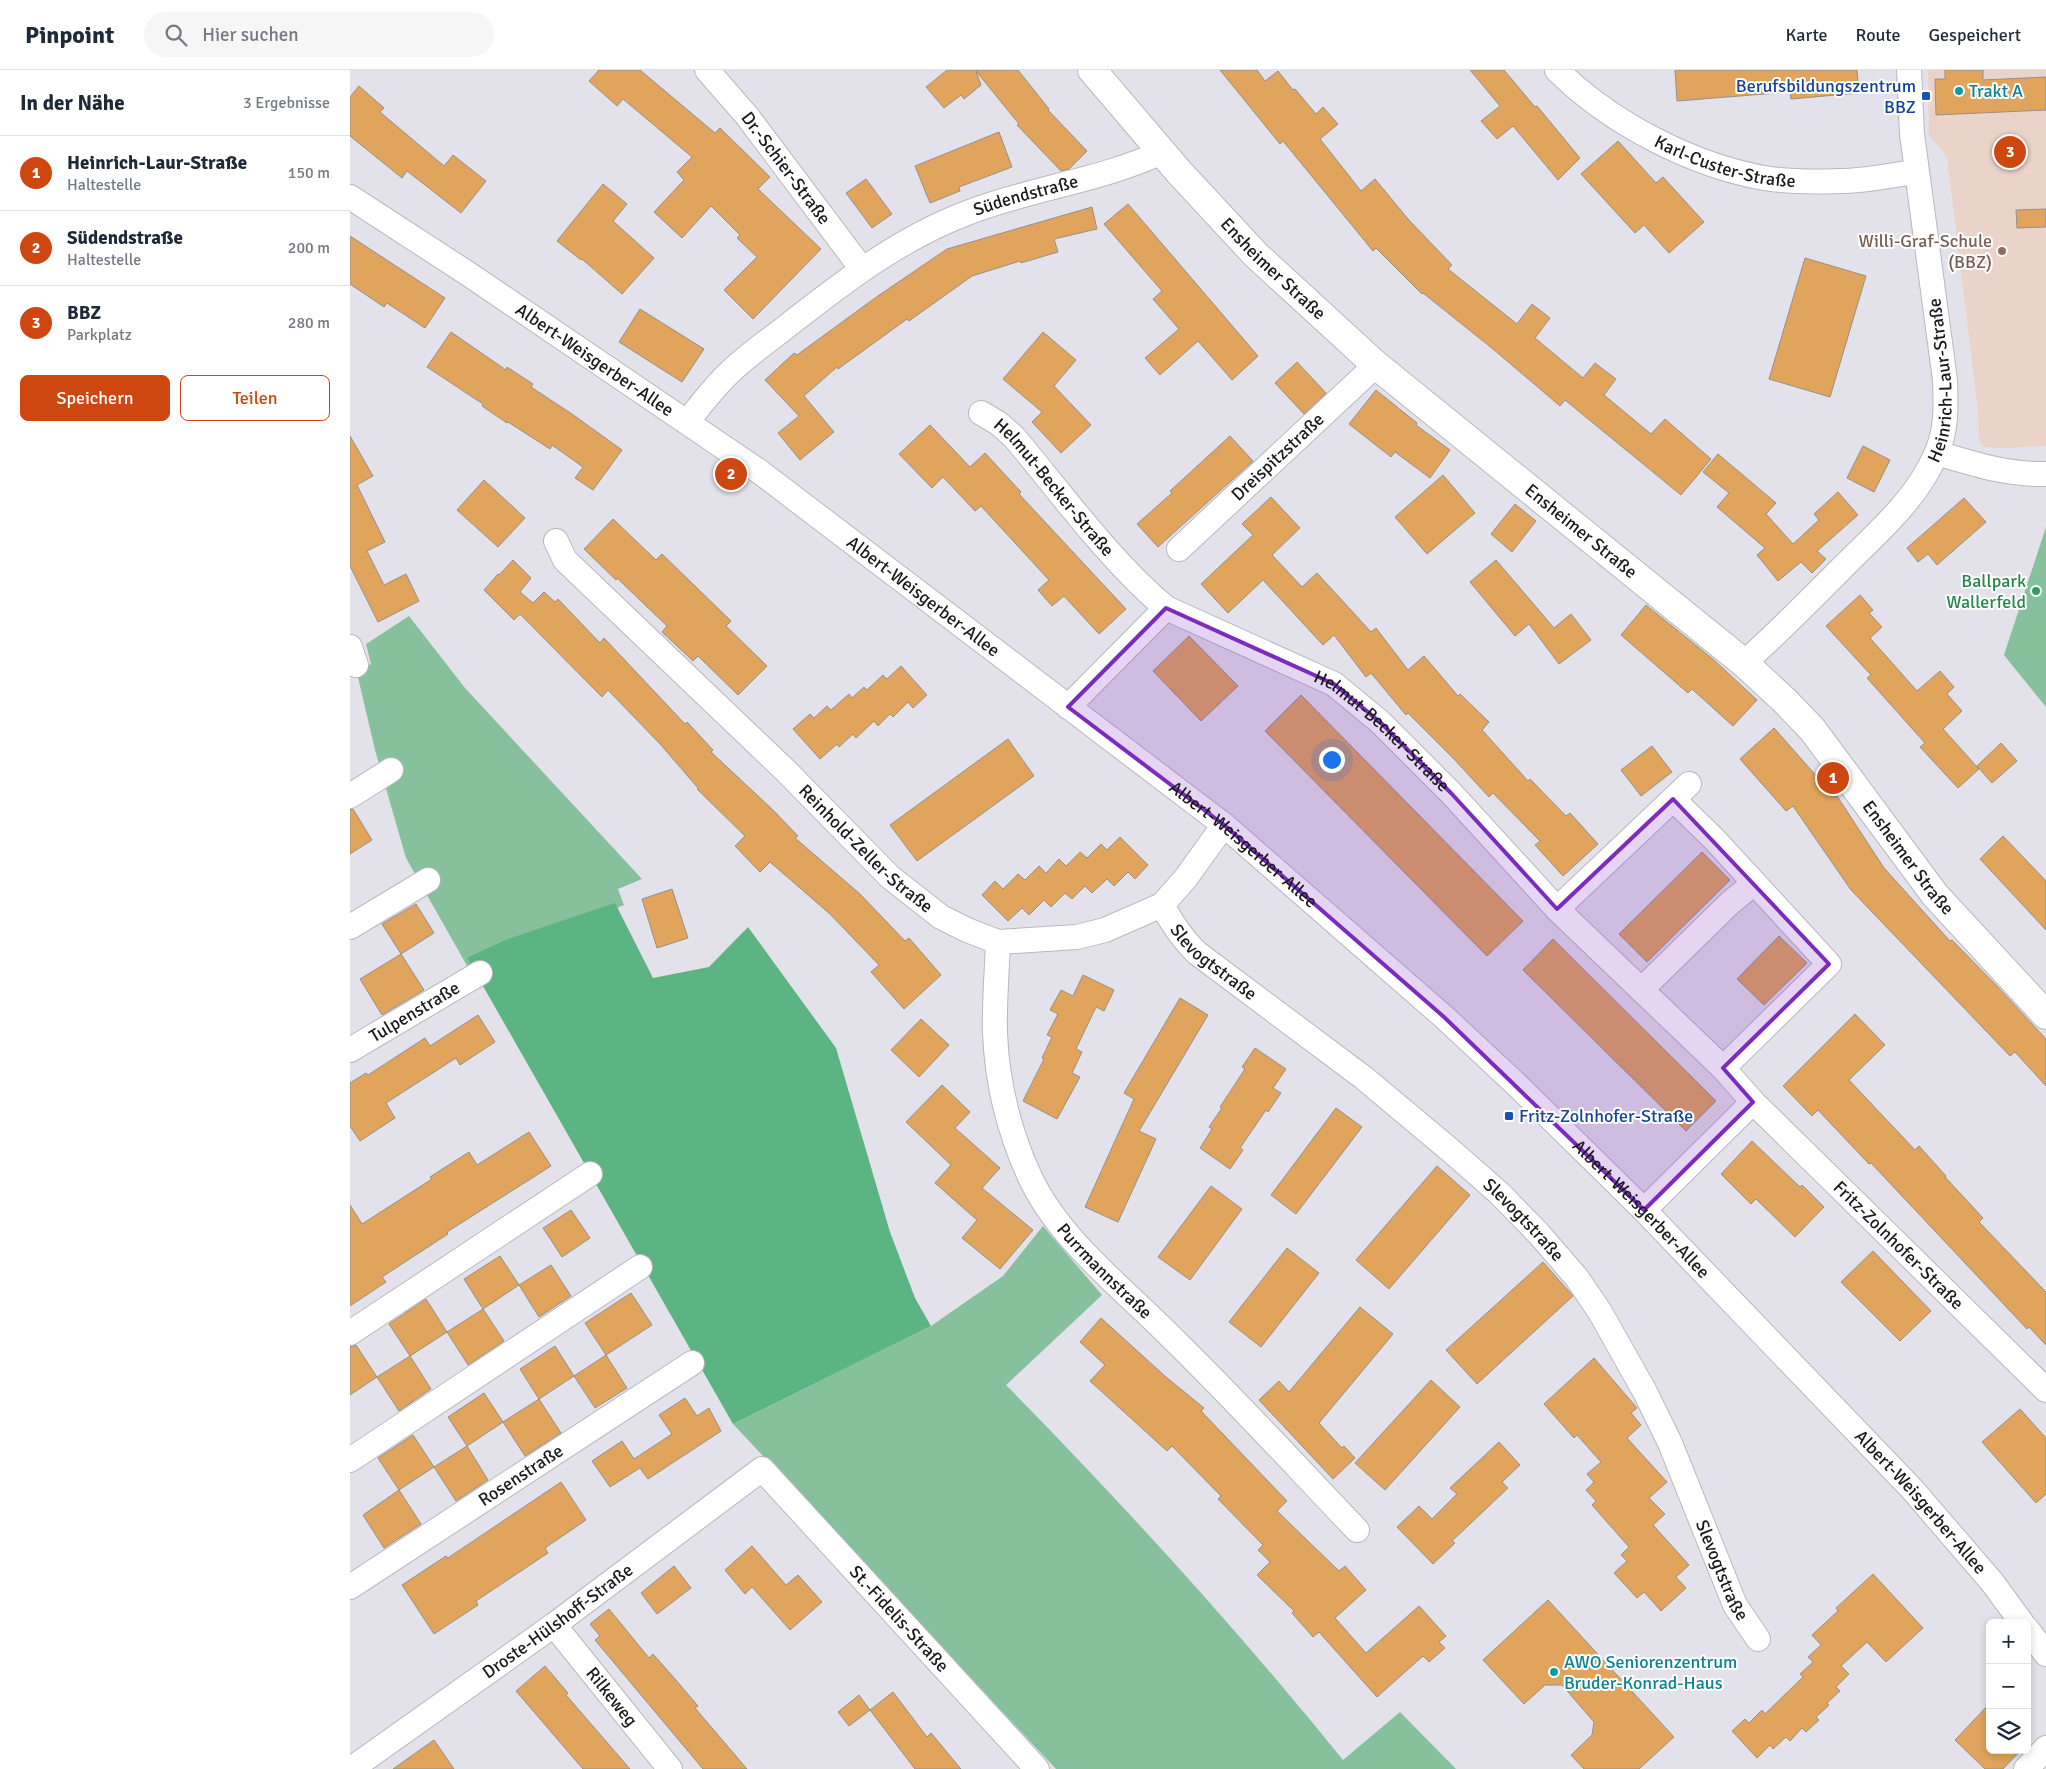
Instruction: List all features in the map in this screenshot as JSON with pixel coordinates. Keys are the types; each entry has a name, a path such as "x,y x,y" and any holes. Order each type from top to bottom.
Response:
{"main road":[{"name":"Ensheimer Straße","path":"1092,70 1162,152 1256,255 1376,365 1744,663 1786,701 1812,729 1936,895 2046,1015"}],"street":[{"name":"Dr.-Schier-Straße","path":"707,70 747,116 862,269"},
{"name":"Karl-Custer-Straße","path":"1557,70 1592,100 1621,119 1686,154 1723,167 1765,178 1842,182 1916,172"},
{"name":"Heinrich-Laur-Straße","path":"1744,663 1782,629 1894,516 1912,495 1937,453 1946,417 1945,380 1916,172 1912,134 1910,70"},
{"name":"Südendstraße","path":"687,422 729,373 862,269 895,247 926,230 967,212 1015,197 1094,178 1133,165 1162,152"},
{"name":"Albert-Weisgerber-Allee","path":"350,197 470,275 760,472 1224,825 1444,1017 1518,1086 1644,1210 1912,1489 1988,1578 2019,1619"},
{"name":"Dreispitzstraße","path":"1178,550 1376,365"},
{"name":"Helmut-Becker-Straße","path":"981,413 998,423 1014,437 1117,560 1149,594 1166,608 1334,684 1380,722 1451,793 1557,909 1723,1068 1753,1102"},
{"path":"1937,453 2003,471 2025,475 2046,474"},
{"name":"Reinhold-Zeller-Straße","path":"556,541 565,560 786,770 890,877 940,918 998,942 1077,937 1105,930 1162,905 1185,879 1224,825"},
{"path":"1068,708 1166,608"},
{"path":"350,796 391,770"},
{"path":"1557,909 1681,791 1714,840 1829,964 1723,1068"},
{"path":"350,927 428,880"},
{"path":"1642,989 1730,903 1753,884"},
{"name":"Slevogtstraße","path":"1162,905 1185,942 1197,953 1364,1078 1450,1150 1499,1193 1539,1234 1577,1278 1600,1312 1645,1392 1670,1443 1735,1605 1758,1639"},
{"name":"Purrmannstraße","path":"998,942 995,1032 1002,1096 1029,1176 1053,1216 1094,1264 1217,1383 1357,1530"},
{"name":"Tulpenstraße","path":"350,1050 480,973"},
{"path":"1644,1210 1753,1102"},
{"name":"Fritz-Zolnhofer-Straße","path":"1753,1102 2046,1390"},
{"path":"350,1333 590,1174"},
{"path":"350,1460 640,1267"},
{"name":"Rosenstraße","path":"350,1587 692,1363"},
{"name":"Droste-Hülshoff-Straße","path":"362,1766 762,1469"},
{"name":"St.-Fidelis-Straße","path":"762,1469 1037,1769"},
{"name":"Rilkeweg","path":"554,1625 670,1769"},
{"path":"2031,1634 2046,1654"},
{"path":"2026,1769 2046,1748"}],"highlighted area":[{"path":"1166,608 1334,684 1380,722 1451,793 1557,909 1673,799 1829,964 1723,1068 1753,1102 1644,1210 1444,1017 1224,825 1068,707"}],"shaded area":[{"name":"Willi-Graf-Schule (BBZ)","path":"1928,70 2046,70 2046,446 1983,447 1979,440 1978,410 1947,157 1929,135"}],"green space":[{"name":"Ballpark Wallerfeld","path":"2046,527 2046,707 2004,655"},
{"path":"409,616 465,688 642,879 618,889 624,905 470,971 406,858 375,750 357,673 371,664 366,644"},
{"path":"615,903 653,978 709,967 748,927 836,1048 890,1232 915,1298 931,1326 733,1424 467,958 505,940"},
{"path":"1043,1226 1102,1295 1006,1385 1179,1568 1343,1760 1400,1712 1456,1769 1056,1769 733,1424 931,1326 1003,1276"}],"building":[{"path":"599,70 640,70 715,133 720,128 770,177 758,189 821,249 753,319 724,290 757,257 737,238 740,235 711,206 682,238 654,212 684,180 677,172 692,157 623,99 617,106 589,81"},
{"path":"947,70 1018,70 1048,110 1087,151 1069,169 1061,171 1017,125 1019,124 976,71 981,85 964,99 961,95 944,108 926,87"},
{"path":"1220,70 1257,70 1265,81 1278,71 1316,114 1323,107 1338,124 1320,139 1361,191 1375,179 1408,219 1452,265 1448,269 1517,324 1532,304 1550,318 1535,338 1583,378 1595,363 1616,379 1604,395 1651,434 1665,419 1711,459 1681,495 1565,400 1560,406 1493,349 1422,294 1376,248 1373,251 1283,141 1280,144"},
{"path":"1470,70 1504,70 1580,158 1558,180 1513,126 1497,139 1481,121 1500,106"},
{"path":"1675,70 1857,70 1859,93 1791,99 1790,92 1677,101"},
{"path":"1945,70 1983,70 1983,80 2046,77 2046,110 1936,115 1935,79 1945,79"},
{"path":"359,86 384,108 380,112 444,166 453,155 486,181 461,213 407,171 402,178 350,136 350,97"},
{"path":"999,132 1012,167 959,187 960,191 930,203 915,166"},
{"path":"1618,141 1656,183 1663,177 1704,222 1669,253 1644,225 1635,233 1581,174"},
{"path":"866,179 892,214 872,228 846,193"},
{"path":"603,184 627,204 613,221 654,258 622,294 582,259 557,241"},
{"path":"1128,204 1258,356 1232,380 1198,341 1160,375 1145,358 1179,329 1153,299 1162,291 1104,224"},
{"path":"1092,207 1097,229 1054,239 1058,252 1021,263 1020,261 972,276 909,321 907,319 838,369 837,367 804,396 834,432 800,460 778,433 799,416 765,380 794,353 797,355 875,298 947,249"},
{"path":"2046,209 2046,227 2017,228 2016,210"},
{"path":"350,236 445,298 425,328 387,303 384,307 350,284"},
{"path":"1805,258 1866,276 1830,397 1769,379"},
{"path":"640,309 704,349 682,382 619,342"},
{"path":"451,332 506,370 507,367 533,384 531,387 622,450 593,490 575,478 583,467 552,445 550,449 507,423 482,406 483,404 427,367"},
{"path":"1043,332 1076,360 1054,386 1091,425 1061,453 1032,422 1042,412 1003,379"},
{"path":"1297,362 1326,393 1304,414 1275,383"},
{"path":"1376,390 1417,423 1416,425 1450,450 1430,478 1395,452 1391,457 1349,424"},
{"path":"930,425 970,467 985,453 1021,492 1019,494 1126,609 1099,634 1064,596 1052,606 1038,590 1049,580 981,506 975,511 943,477 932,488 899,454"},
{"path":"350,436 373,476 357,485 385,542 367,551 384,585 406,574 419,601 378,622 350,566"},
{"path":"1230,436 1253,461 1158,547 1137,524 1172,493 1170,491"},
{"path":"1863,446 1890,460 1874,492 1847,478"},
{"path":"1718,454 1776,503 1766,514 1793,544 1819,520 1814,514 1838,492 1858,515 1817,551 1826,559 1812,573 1801,562 1778,581 1757,555 1765,548 1717,507 1729,493 1703,472"},
{"path":"1443,475 1475,513 1427,554 1395,517"},
{"path":"484,480 525,518 498,547 457,510"},
{"path":"1271,497 1300,528 1272,555 1302,587 1317,573 1371,632 1376,628 1408,670 1424,656 1458,696 1460,694 1489,722 1482,730 1528,781 1530,779 1566,816 1570,813 1598,844 1563,876 1535,845 1540,841 1493,793 1489,797 1408,713 1406,715 1371,673 1366,677 1334,635 1323,645 1263,580 1228,613 1201,584 1253,535 1242,524"},
{"path":"1964,498 1986,522 1937,565 1928,554 1918,562 1907,548"},
{"path":"1515,504 1536,521 1512,552 1491,534"},
{"path":"613,519 656,560 662,554 731,621 726,626 767,666 738,695 698,656 693,661 662,632 667,626 584,549"},
{"path":"513,560 531,578 520,592 533,603 544,592 555,602 558,599 600,643 604,638 685,724 687,722 713,750 711,752 798,836 795,838 860,894 905,941 909,938 941,975 904,1009 871,972 879,965 830,914 770,862 760,872 735,846 745,836 697,789 661,745 608,690 602,697 520,614 514,620 484,590"},
{"path":"1496,560 1554,628 1571,614 1591,640 1559,664 1529,624 1515,636 1470,582"},
{"path":"1860,595 1873,610 1869,613 1882,627 1870,638 1917,691 1940,671 1954,687 1947,694 1962,711 1943,729 1979,769 1958,788 1920,747 1925,743 1867,678 1871,675 1826,626"},
{"path":"1646,605 1714,660 1757,700 1733,726 1692,689 1688,693 1621,635"},
{"path":"1189,636 1238,686 1201,721 1153,671"},
{"path":"901,666 927,695 913,708 908,702 893,717 890,714 878,726 874,721 856,738 853,734 839,747 837,744 820,759 793,729 810,714 814,718 827,706 831,710 849,694 852,698 864,687 867,690 883,675 887,679"},
{"path":"1301,695 1523,921 1487,956 1265,731"},
{"path":"1774,728 1835,797 1837,796 1884,868 1950,941 1952,940 2046,1039 2046,1086 2015,1052 2010,1056 1851,890 1793,806 1786,811 1740,759"},
{"path":"1008,739 1034,776 917,861 890,825"},
{"path":"2001,743 2017,761 1992,783 1977,766"},
{"path":"1652,746 1672,772 1641,796 1621,770"},
{"path":"353,809 372,840 350,854 350,810"},
{"path":"2003,836 2046,881 2046,930 1980,859"},
{"path":"1120,837 1148,865 1135,879 1128,872 1114,886 1107,879 1092,893 1085,886 1072,899 1065,893 1051,907 1044,900 1029,915 1022,908 1008,921 982,895 995,881 1003,889 1018,874 1025,880 1039,866 1046,873 1059,859 1066,866 1080,852 1087,858 1101,844 1107,850"},
{"path":"1702,852 1730,880 1647,962 1619,934"},
{"path":"672,889 688,938 657,948 642,899"},
{"path":"416,904 434,933 401,954 382,924"},
{"path":"1779,936 1807,963 1764,1005 1737,979"},
{"path":"1553,939 1716,1101 1686,1131 1523,970"},
{"path":"401,954 424,990 382,1015 360,979"},
{"path":"1083,975 1114,990 1104,1011 1096,1007 1076,1049 1082,1052 1072,1073 1080,1077 1057,1119 1023,1101 1044,1059 1042,1058 1052,1037 1047,1035 1058,1014 1050,1010 1061,990 1073,996"},
{"path":"1180,998 1208,1015 1139,1131 1156,1139 1118,1222 1085,1207 1134,1099 1124,1093"},
{"path":"1855,1014 1885,1045 1849,1080 1915,1150 1919,1146 1983,1218 1979,1222 2046,1292 2046,1345 2029,1327 2027,1329 1871,1163 1869,1164 1818,1110 1812,1116 1783,1086"},
{"path":"478,1015 495,1042 460,1065 456,1058 386,1103 395,1118 360,1141 350,1126 350,1083 366,1073 368,1075 425,1038 430,1046"},
{"path":"921,1019 949,1045 919,1077 891,1050"},
{"path":"1255,1048 1286,1069 1273,1088 1281,1093 1268,1112 1266,1110 1240,1148 1243,1150 1230,1169 1200,1148 1212,1129 1209,1127 1222,1108 1220,1107 1245,1069 1242,1067"},
{"path":"942,1085 970,1112 955,1128 1000,1168 982,1188 1033,1230 1000,1269 962,1238 977,1220 935,1183 951,1165 906,1122"},
{"path":"1336,1108 1362,1127 1296,1214 1271,1195"},
{"path":"529,1132 551,1166 447,1232 448,1234 382,1277 386,1282 350,1306 350,1205 362,1224 432,1179 430,1177 469,1152 477,1165"},
{"path":"1752,1141 1824,1207 1795,1237 1756,1199 1751,1204 1721,1174"},
{"path":"1437,1166 1470,1195 1389,1289 1356,1260"},
{"path":"1211,1186 1242,1209 1190,1280 1158,1257"},
{"path":"571,1210 590,1238 562,1257 543,1228"},
{"path":"1287,1248 1319,1273 1261,1347 1229,1322"},
{"path":"1873,1251 1931,1311 1900,1341 1841,1282"},
{"path":"500,1256 519,1285 483,1309 464,1279"},
{"path":"1543,1262 1573,1296 1477,1384 1446,1350"},
{"path":"551,1265 571,1296 539,1317 519,1285"},
{"path":"631,1293 652,1325 606,1355 585,1323"},
{"path":"426,1299 447,1332 410,1356 389,1324"},
{"path":"1360,1307 1393,1334 1319,1423 1342,1448 1344,1446 1355,1458 1333,1479 1259,1400 1279,1381 1289,1392"},
{"path":"483,1309 504,1341 468,1365 447,1332"},
{"path":"1101,1318 1166,1377 1204,1408 1201,1411 1287,1501 1277,1511 1339,1571 1345,1566 1366,1590 1335,1618 1366,1653 1419,1606 1446,1636 1439,1642 1445,1648 1429,1662 1423,1656 1377,1697 1319,1632 1313,1637 1292,1613 1294,1611 1257,1575 1270,1562 1258,1550 1263,1545 1218,1499 1221,1496 1172,1446 1167,1451 1090,1381 1105,1365 1080,1342"},
{"path":"356,1345 377,1377 350,1395 350,1347"},
{"path":"555,1346 574,1376 539,1399 520,1369"},
{"path":"606,1355 627,1388 595,1408 574,1376"},
{"path":"410,1356 431,1389 399,1411 377,1377"},
{"path":"1594,1358 1637,1408 1631,1413 1641,1425 1627,1438 1667,1482 1649,1498 1665,1514 1653,1525 1689,1565 1676,1577 1686,1588 1661,1611 1644,1592 1637,1598 1614,1573 1627,1561 1621,1555 1629,1547 1592,1505 1596,1501 1586,1490 1594,1482 1587,1474 1601,1462 1577,1435 1574,1438 1544,1404"},
{"path":"1431,1380 1460,1407 1385,1490 1355,1463"},
{"path":"484,1393 503,1422 467,1446 448,1417"},
{"path":"685,1398 697,1416 709,1408 721,1431 648,1479 640,1468 610,1487 592,1461 622,1441 634,1459 672,1434 659,1415"},
{"path":"539,1399 561,1433 525,1456 503,1422"},
{"path":"2020,1409 2046,1438 2046,1494 2036,1503 1982,1442"},
{"path":"413,1435 434,1467 399,1490 378,1458"},
{"path":"1499,1442 1520,1465 1502,1482 1508,1488 1452,1541 1455,1543 1433,1564 1397,1527 1419,1506 1432,1519 1457,1494 1450,1488"},
{"path":"467,1446 488,1480 456,1501 434,1467"},
{"path":"561,1482 586,1520 545,1548 548,1553 476,1601 478,1605 434,1634 402,1585 446,1556 448,1558"},
{"path":"399,1490 421,1524 384,1548 363,1515"},
{"path":"752,1546 786,1585 798,1575 822,1602 790,1630 752,1587 745,1594 725,1570"},
{"path":"674,1566 691,1588 657,1614 641,1593"},
{"path":"1873,1574 1923,1628 1886,1662 1867,1642 1841,1666 1849,1674 1836,1687 1840,1691 1816,1717 1819,1720 1806,1732 1802,1728 1790,1741 1786,1737 1773,1749 1770,1745 1757,1758 1732,1731 1745,1719 1749,1723 1762,1710 1765,1714 1803,1677 1800,1674 1813,1662 1808,1657 1821,1645 1812,1635 1838,1611 1836,1608"},
{"name":"AWO Seniorenzentrum Bruder-Konrad-Haus","path":"1548,1600 1674,1737 1639,1769 1584,1769 1571,1755 1592,1735 1594,1722 1562,1685 1545,1685 1524,1704 1483,1660"},
{"path":"609,1609 649,1658 653,1654 675,1679 698,1706 695,1708 747,1769 703,1769 595,1640 600,1636 590,1624"},
{"path":"545,1666 568,1693 566,1695 630,1769 583,1769 516,1691"},
{"path":"893,1692 927,1737 931,1733 961,1769 915,1769 870,1710"},
{"path":"859,1695 870,1710 849,1726 838,1712"},
{"path":"1986,1707 1986,1754 2017,1754 2003,1769 1985,1769 1955,1740"},
{"path":"434,1740 454,1769 393,1769"}],"place":[{"name":"Trakt A","path":"1959,91"},
{"name":"Berufsbildungszentrum BBZ","path":"1926,96"},
{"name":"BBZ","path":"2010,152"},
{"name":"Willi-Graf-Schule (BBZ)","path":"2002,251"},
{"name":"Südendstraße","path":"731,474"},
{"name":"Ballpark Wallerfeld","path":"2036,591"},
{"name":"Heinrich-Laur-Straße","path":"1833,778"},
{"name":"Fritz-Zolnhofer-Straße","path":"1509,1116"},
{"name":"AWO Seniorenzentrum Bruder-Konrad-Haus","path":"1554,1672"}]}
